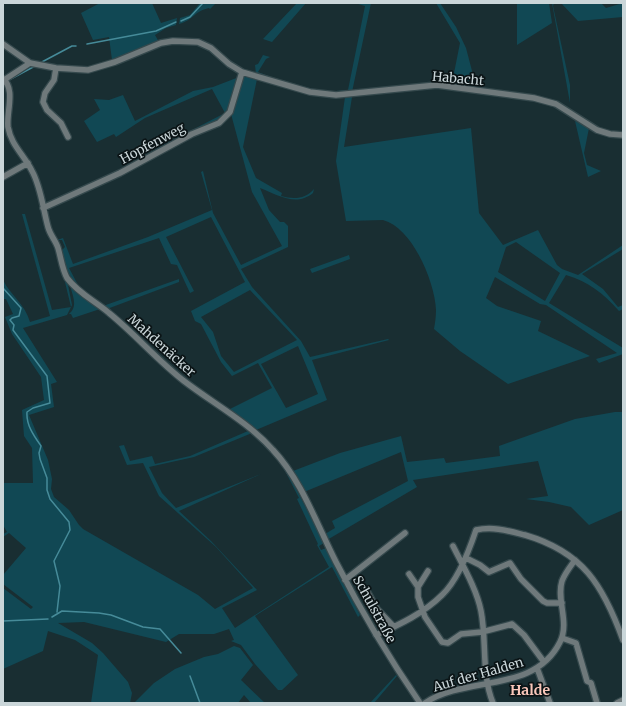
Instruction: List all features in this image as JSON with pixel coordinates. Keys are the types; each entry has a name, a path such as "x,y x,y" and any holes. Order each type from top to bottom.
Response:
{"street":[{"name":"Habacht","path":"34,64 56,68 88,70 115,62 160,43 181,41 198,42 205,45 242,72 310,92 336,95 437,85 534,98 556,104 597,130 610,134 623,135"},
{"path":"3,44 34,64 5,81"},
{"path":"56,68 54,80 45,93 43,102 47,110 61,123 68,137"},
{"name":"Hopfenweg","path":"43,208 120,173 192,134 219,123 230,112 242,72"},
{"name":"Mahdenäcker","path":"5,81 10,92 8,125 11,139 34,173 49,230 58,249 64,272 72,284 107,311 164,365 260,437 284,464 316,523"},
{"path":"3,177 28,163"},
{"name":"Schulstraße","path":"316,523 345,580 393,665 420,703"},
{"path":"376,635 394,627 424,609 443,594 466,558 476,530 492,528 511,531 540,540 560,549 587,570 598,583 615,617 623,640"},
{"path":"345,580 405,533"},
{"path":"453,546 468,579 476,592 481,613 488,683 493,703"},
{"path":"466,558 480,565 489,572 510,563 521,579 543,601 547,603 562,603"},
{"name":"Auf der Halden","path":"425,703 448,692 514,678 537,668 544,662 552,654 562,638 564,621 562,582 566,572 575,560"},
{"path":"428,571 418,587 418,597 424,609 425,617 442,642 448,643 461,634 482,632 512,624 524,635 544,662"},
{"path":"409,574 418,587"},
{"path":"368,593 377,609 394,627"},
{"path":"562,638 576,643 587,681 591,683 596,703"},
{"path":"537,668 550,703"},
{"path":"617,703 623,700"}],"shaded area":[{"path":"100,3 152,3 161,23 177,18 176,25 166,28 155,35 159,42 112,60 109,37 93,40 81,13"},
{"path":"200,3 216,3 210,9 204,9 188,20 179,24 180,18 190,15"},
{"path":"297,3 306,3 272,42 263,39"},
{"path":"355,3 371,3 352,92 325,92 348,90 365,6"},
{"path":"436,3 440,3 456,27 466,48 476,86 452,83 460,43"},
{"path":"517,3 549,3 552,23 517,45"},
{"path":"552,3 554,3 553,6 570,85 570,103"},
{"path":"561,3 601,3 606,8 623,3 623,17 578,21"},
{"path":"263,55 270,57 266,59 258,72 279,80 256,74 255,65 258,64"},
{"path":"244,76 257,79 243,147 256,178 282,193 281,196 285,197 303,197 314,189 313,193 307,197 294,199 280,196 260,188 269,210 280,222 284,222 288,226 288,247 241,269 252,287 301,341 310,357 389,340 312,360 327,400 256,430 228,410 272,388 258,363 232,376 221,362 201,324 195,321 191,311 245,282 211,217 166,237 194,291 190,293 177,265 171,264 159,238 69,268 78,285 86,292 83,292 71,277 66,268 62,250 65,247 62,240 57,240 63,238 73,264 148,237 212,210 201,172 203,171 213,213 241,265 282,246 252,192 231,114 241,80","holes":["250,290 297,340 234,372 221,356 213,332 201,317","298,346 318,394 286,408 261,364"]},
{"path":"239,77 234,99 225,118 132,163 225,113 212,89 145,118 116,137 114,134 97,142 84,121 100,110 94,99 109,100 123,95 135,121 193,91 213,87"},
{"path":"289,83 325,92 322,92"},
{"path":"345,97 352,97 344,147 471,128 479,213 503,245 538,230 557,265 562,269 578,275 623,245 623,249 582,274 603,289 618,307 623,305 623,309 619,311 595,289 582,281 566,275 549,303 623,348 623,354 599,363 596,359 617,353 546,305 540,304 495,277 486,298 497,306 541,321 538,331 590,356 508,384 460,351 434,329 436,310 432,286 427,272 413,245 404,234 394,225 383,220 346,221 336,161","holes":["516,242 560,273 545,301 498,272 506,247"]},
{"path":"575,121 589,128 584,153 587,165 601,171 588,177"},
{"path":"22,214 25,214 52,310 71,307 67,315 23,328 57,382 51,384 54,407 29,415 48,460 52,479 51,489 54,497 69,510 83,529 198,595 215,609 253,588 216,547 159,496 143,463 127,465 119,446 124,445 130,461 152,456 155,464 190,456 248,431 252,433 194,457 149,467 162,493 176,508 261,474 179,511 211,541 257,590 222,608 235,628 329,567 317,545 318,544 297,499 299,498 283,467 286,469 324,543 319,546 321,550 326,548 360,615 358,617 332,567 255,616 298,675 282,690 278,690 255,664 241,645 231,641 234,640 229,629 214,634 179,634 166,642 84,622 58,623 92,643 103,653 128,682 132,693 130,703 91,703 98,655 75,640 48,631 43,651 3,669 3,588 31,609 33,607 3,584 3,575 26,548 9,533 3,537 3,534 7,532 3,525 3,442 4,483 33,483 32,448 24,436 22,410 44,400 41,377 12,334 5,317 13,314 6,299 3,299 3,280 25,310 30,322 50,316"},
{"path":"349,255 350,259 312,273 310,269"},
{"path":"64,278 68,285 72,305 71,307"},
{"path":"179,279 179,282 107,309 86,294 89,294 103,306"},
{"path":"70,286 100,309 73,318 71,314 69,314 74,305"},
{"path":"623,412 623,510 589,525 571,507 526,499 548,496 538,461 413,480 417,487 327,540 325,534 335,528 332,521 408,481 401,452 304,492 293,471 340,453 401,436 407,462 444,458 446,463 500,456 499,446 575,419"},
{"path":"234,646 240,648 253,665 241,680 265,703 251,703 244,695 238,703 134,703 154,683 175,669 204,657 218,654"},
{"path":"396,675 397,676 374,703 370,703"}],"waterway":[{"path":"181,21 190,17 203,3"},
{"path":"87,44 156,31 176,22"},
{"path":"40,63 72,46 76,46"},
{"path":"7,81 35,66"},
{"path":"3,288 21,308 19,316 10,320 14,325 13,330 47,376 50,403 33,408 27,412 27,417 31,430 41,446 39,453 40,459 47,478 47,490 50,499 69,522 70,530 54,561 60,586 57,612"},
{"path":"52,617 62,611 111,615 143,627 160,629 181,653"},
{"path":"3,621 48,619"},
{"path":"190,676 200,703"}],"district":[{"name":"Halde","path":"530,690"}]}
